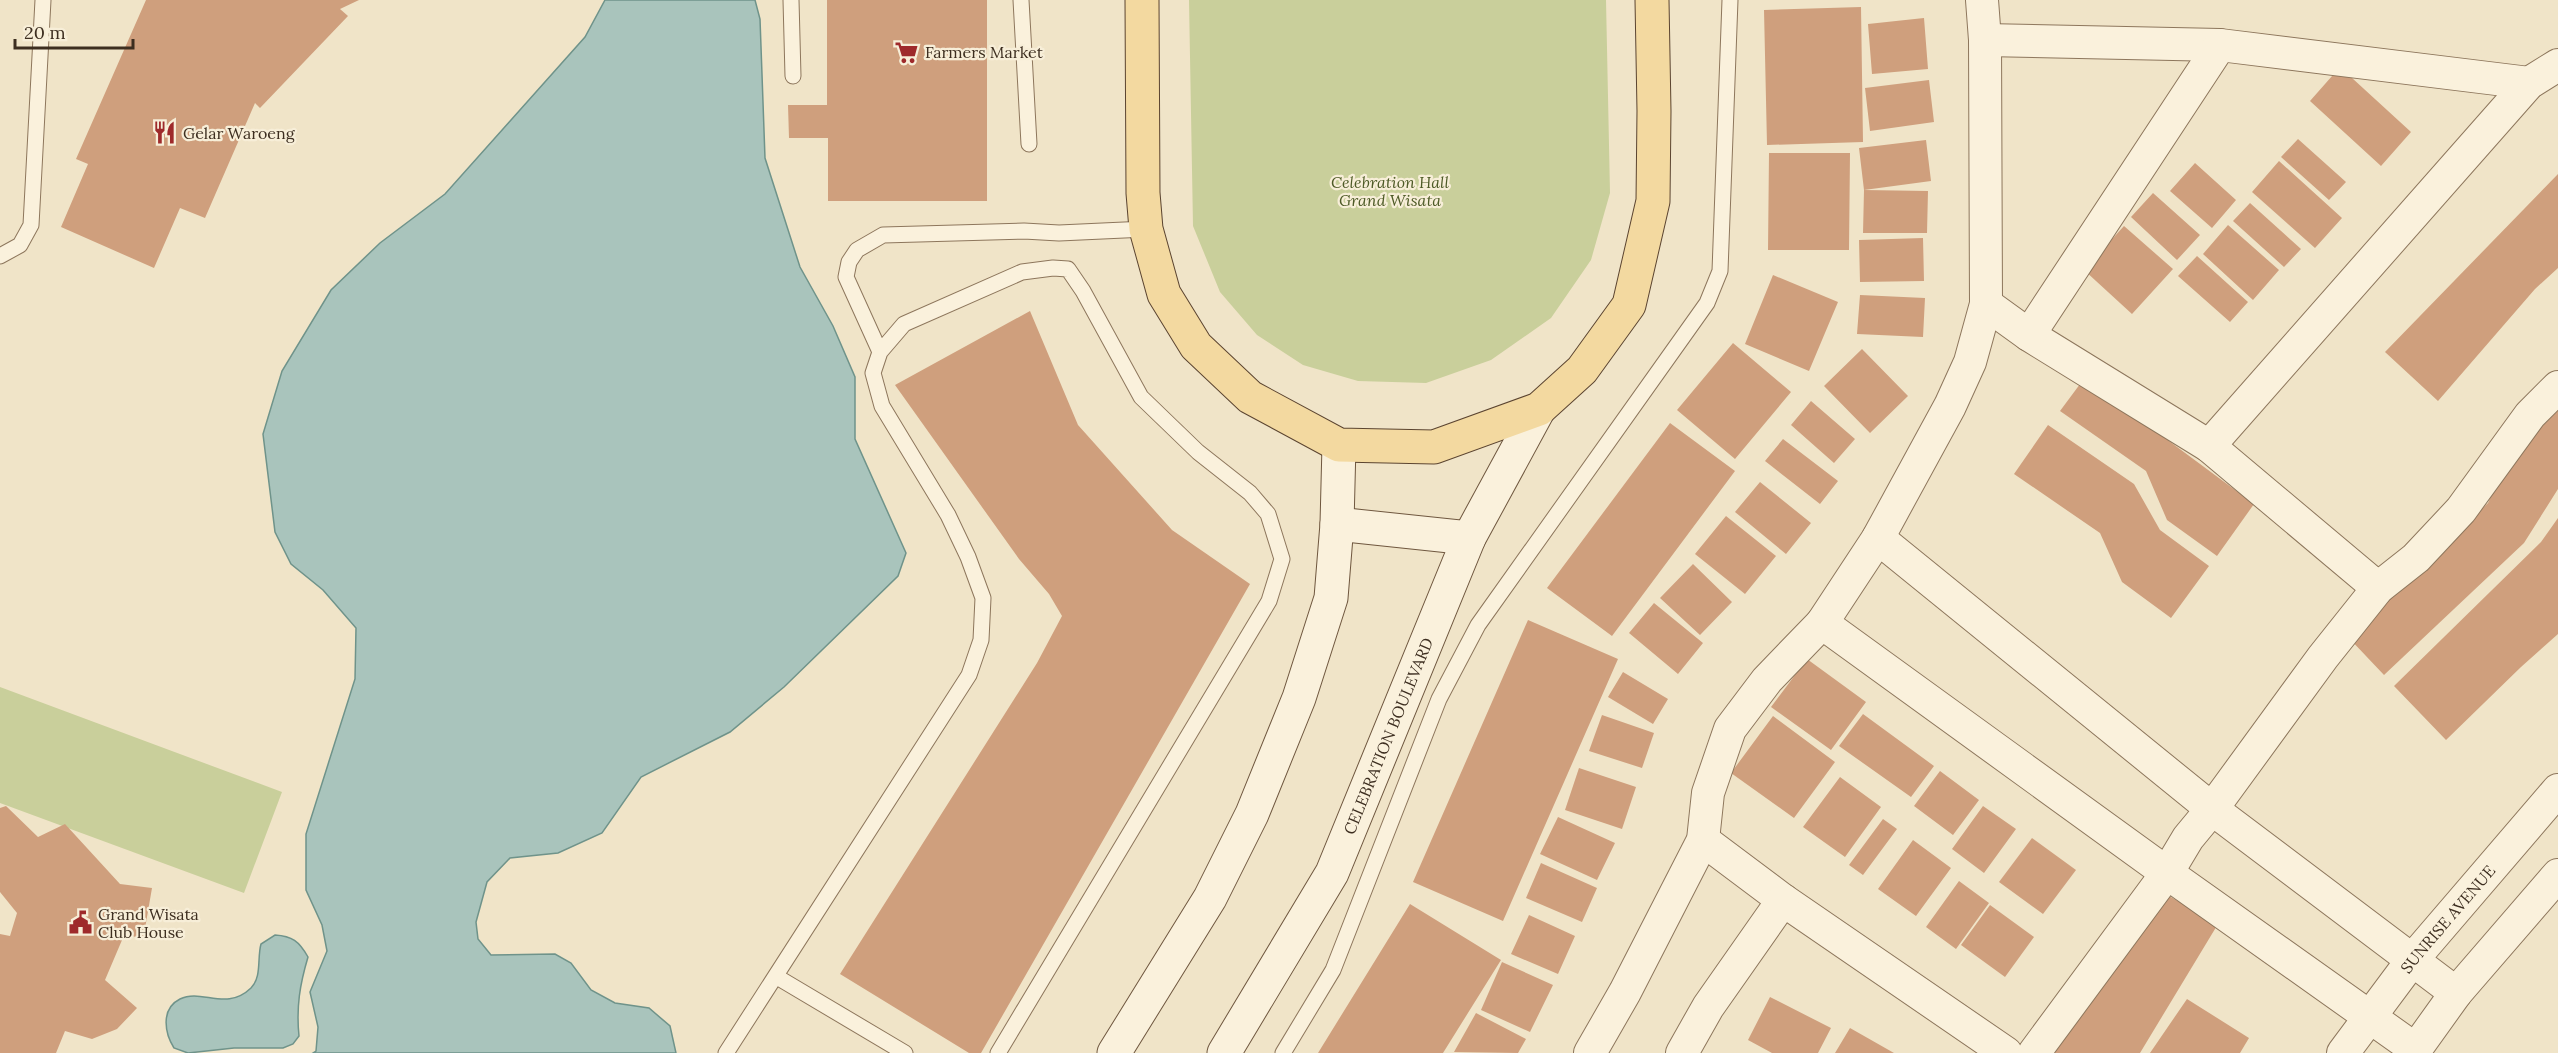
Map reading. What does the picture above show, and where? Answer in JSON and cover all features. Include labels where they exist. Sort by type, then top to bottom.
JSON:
[{"type":"main road","points":[[1142,0],[1143,193],[1146,229],[1164,294],[1196,346],[1250,397],[1339,445],[1434,447],[1539,409],[1582,370],[1629,305],[1653,201],[1652,0]]},
{"type":"street","points":[[1590,1053],[1625,992],[1703,840],[1708,793],[1730,729],[1767,680],[1822,623],[1878,538],[1954,397],[1970,362],[1986,304],[1985,40],[1982,0]]},
{"type":"street","points":[[1985,40],[2220,45],[2529,83]]},
{"type":"street","points":[[2029,336],[2220,45]]},
{"type":"street","points":[[2208,446],[2529,83],[2558,65]]},
{"type":"street","points":[[1986,304],[2029,336],[2208,446],[2378,588]]},
{"type":"street","points":[[2034,1053],[2167,873],[2187,838],[2212,809],[2323,657],[2378,588],[2416,558],[2461,510],[2530,415],[2558,387]]},
{"type":"street","name":"CELEBRATION BOULEVARD","points":[[1224,1053],[1332,873],[1469,538],[1539,409]]},
{"type":"street","points":[[1114,1053],[1210,898],[1252,814],[1299,698],[1331,598],[1337,524],[1339,445]]},
{"type":"street","points":[[1337,524],[1469,538]]},
{"type":"street","points":[[1878,538],[2212,809],[2414,959],[2456,993]]},
{"type":"street","points":[[1822,623],[2167,873],[2370,1016],[2414,1051],[2456,993],[2558,875]]},
{"type":"street","name":"SUNRISE AVENUE","points":[[2343,1053],[2414,959],[2558,790]]},
{"type":"street","points":[[1703,840],[1783,900],[2006,1053]]},
{"type":"street","points":[[1682,1053],[1708,1007],[1783,900]]},
{"type":"lane","points":[[0,256],[20,245],[31,225],[43,0]]},
{"type":"lane","points":[[791,0],[793,76]]},
{"type":"lane","points":[[1021,0],[1029,144]]},
{"type":"lane","points":[[1283,1053],[1333,970],[1439,699],[1478,625],[1707,303],[1720,271],[1730,0]]},
{"type":"lane","points":[[880,352],[846,276],[849,262],[857,250],[883,235],[1024,231],[1059,233],[1146,229]]},
{"type":"lane","points":[[726,1053],[777,977],[969,675],[981,640],[983,598],[968,557],[948,515],[882,406],[873,373],[880,352],[904,324],[1022,272],[1053,267],[1068,269],[1083,291],[1141,397],[1198,452],[1250,493],[1268,514],[1282,559],[1269,601],[998,1053]]},
{"type":"lane","points":[[777,977],[905,1053]]},
{"type":"green space","name":"Celebration Hall Grand Wisata","points":[[1189,0],[1606,0],[1610,193],[1591,260],[1551,318],[1491,360],[1426,383],[1358,381],[1303,365],[1257,335],[1220,292],[1193,226]]},
{"type":"green space","points":[[0,687],[282,792],[244,893],[0,803]]},
{"type":"water","points":[[605,0],[755,0],[760,19],[765,158],[800,267],[833,326],[855,377],[855,439],[906,553],[898,576],[784,687],[730,732],[641,777],[602,833],[558,853],[510,858],[487,882],[476,922],[478,939],[491,955],[555,954],[571,963],[591,990],[615,1003],[649,1008],[670,1026],[676,1053],[313,1053],[316,1051],[318,1027],[310,992],[327,951],[322,925],[306,890],[306,834],[355,679],[356,628],[323,590],[291,564],[275,532],[263,434],[282,371],[331,290],[380,243],[445,194],[585,37]]},
{"type":"water","points":[[275,935],[294,940],[308,957],[299,996],[299,1036],[293,1044],[283,1048],[234,1048],[188,1053],[174,1048],[168,1036],[166,1022],[169,1009],[174,1003],[188,996],[223,999],[242,995],[251,988],[257,978],[261,944]]},
{"type":"building","name":"Gelar Waroeng","points":[[146,0],[359,0],[340,9],[348,16],[260,108],[255,103],[205,218],[180,208],[154,268],[61,227],[88,164],[76,159]]},
{"type":"building","name":"Farmers Market","points":[[827,0],[987,0],[987,201],[828,201],[828,138],[789,138],[788,105],[827,105]]},
{"type":"building","points":[[1861,7],[1863,142],[1767,145],[1764,10]]},
{"type":"building","points":[[1924,18],[1928,69],[1872,74],[1868,24]]},
{"type":"building","points":[[2340,67],[2411,132],[2381,166],[2310,101]]},
{"type":"building","points":[[1929,80],[1934,122],[1870,131],[1865,88]]},
{"type":"building","points":[[2298,139],[2346,182],[2329,200],[2281,157]]},
{"type":"building","points":[[1926,140],[1931,181],[1864,190],[1859,148]]},
{"type":"building","points":[[1769,153],[1850,153],[1849,250],[1768,250]]},
{"type":"building","points":[[2279,161],[2342,218],[2315,248],[2252,192]]},
{"type":"building","points":[[2195,163],[2236,200],[2212,228],[2170,191]]},
{"type":"building","points":[[2558,174],[2558,268],[2535,289],[2438,401],[2385,352]]},
{"type":"building","points":[[1864,190],[1928,191],[1927,233],[1863,233]]},
{"type":"building","points":[[2153,193],[2200,235],[2177,260],[2131,217]]},
{"type":"building","points":[[2250,203],[2301,249],[2284,267],[2233,221]]},
{"type":"building","points":[[2228,225],[2279,270],[2253,300],[2203,254]]},
{"type":"building","points":[[2124,226],[2173,269],[2132,314],[2084,270]]},
{"type":"building","points":[[1923,238],[1924,281],[1860,282],[1859,240]]},
{"type":"building","points":[[2197,256],[2248,302],[2230,322],[2178,276]]},
{"type":"building","points":[[1773,275],[1838,302],[1809,371],[1745,344]]},
{"type":"building","points":[[1860,295],[1925,298],[1923,337],[1857,334]]},
{"type":"building","points":[[1030,311],[1078,425],[1172,530],[1250,584],[981,1053],[969,1053],[840,974],[1037,663],[1062,616],[1049,594],[1019,559],[895,385]]},
{"type":"building","points":[[1733,343],[1791,392],[1735,459],[1677,410]]},
{"type":"building","points":[[1862,349],[1908,396],[1870,433],[1824,386]]},
{"type":"building","points":[[2086,376],[2254,504],[2217,556],[2167,520],[2146,471],[2060,411]]},
{"type":"building","points":[[1811,401],[1855,439],[1834,463],[1791,425]]},
{"type":"building","points":[[2558,404],[2558,489],[2524,543],[2384,675],[2348,637],[2488,503],[2507,461]]},
{"type":"building","points":[[1670,423],[1735,471],[1612,636],[1547,588]]},
{"type":"building","points":[[2048,425],[2134,484],[2160,530],[2209,566],[2171,618],[2122,582],[2100,533],[2014,474]]},
{"type":"building","points":[[1783,439],[1838,481],[1820,504],[1765,461]]},
{"type":"building","points":[[1760,482],[1811,523],[1786,554],[1735,512]]},
{"type":"building","points":[[1726,516],[1776,556],[1745,594],[1695,554]]},
{"type":"building","points":[[2558,518],[2558,634],[2446,740],[2394,686],[2541,542]]},
{"type":"building","points":[[1693,564],[1732,602],[1700,635],[1660,598]]},
{"type":"building","points":[[1654,603],[1703,643],[1678,674],[1629,633]]},
{"type":"building","points":[[1528,620],[1618,659],[1503,921],[1413,882]]},
{"type":"building","points":[[1807,659],[1866,702],[1831,750],[1771,707]]},
{"type":"building","points":[[1623,672],[1668,699],[1653,724],[1608,697]]},
{"type":"building","points":[[1863,714],[1934,766],[1911,797],[1839,746]]},
{"type":"building","points":[[1602,715],[1654,733],[1642,768],[1589,751]]},
{"type":"building","points":[[1773,716],[1835,762],[1794,818],[1731,773]]},
{"type":"building","points":[[1579,768],[1636,787],[1622,829],[1565,810]]},
{"type":"building","points":[[1940,771],[1979,800],[1953,835],[1914,806]]},
{"type":"building","points":[[1840,777],[1881,807],[1845,857],[1803,827]]},
{"type":"building","name":"Grand Wisata Club House","points":[[6,806],[38,837],[65,824],[120,884],[152,888],[143,940],[125,933],[105,980],[137,1008],[117,1029],[92,1039],[65,1031],[56,1053],[0,1053],[0,934],[10,936],[17,913],[0,892],[0,808]]},
{"type":"building","points":[[1983,806],[2016,829],[1984,873],[1952,849]]},
{"type":"building","points":[[1558,817],[1615,843],[1597,880],[1540,854]]},
{"type":"building","points":[[1883,819],[1897,829],[1863,875],[1849,865]]},
{"type":"building","points":[[2032,838],[2076,870],[2043,914],[1999,882]]},
{"type":"building","points":[[1913,840],[1951,868],[1916,916],[1878,889]]},
{"type":"building","points":[[1541,863],[1597,888],[1582,922],[1526,898]]},
{"type":"building","points":[[1959,881],[1989,903],[1956,949],[1926,927]]},
{"type":"building","points":[[2162,892],[2218,924],[2140,1053],[2050,1053]]},
{"type":"building","points":[[1410,904],[1501,960],[1443,1053],[1318,1053]]},
{"type":"building","points":[[1990,905],[2034,937],[2005,977],[1961,945]]},
{"type":"building","points":[[1529,915],[1575,936],[1558,974],[1511,954]]},
{"type":"building","points":[[1502,962],[1553,985],[1530,1032],[1481,1010]]},
{"type":"building","points":[[1770,997],[1831,1028],[1818,1053],[1772,1053],[1748,1040]]},
{"type":"building","points":[[2187,999],[2249,1038],[2240,1053],[2150,1053]]},
{"type":"building","points":[[1476,1013],[1526,1039],[1518,1053],[1454,1052]]},
{"type":"building","points":[[1850,1028],[1894,1053],[1835,1053]]},
{"type":"place","name":"Farmers Market","points":[[907,52]]},
{"type":"place","name":"Gelar Waroeng","points":[[165,133]]},
{"type":"place","name":"Grand Wisata Club House","points":[[80,923]]}]
